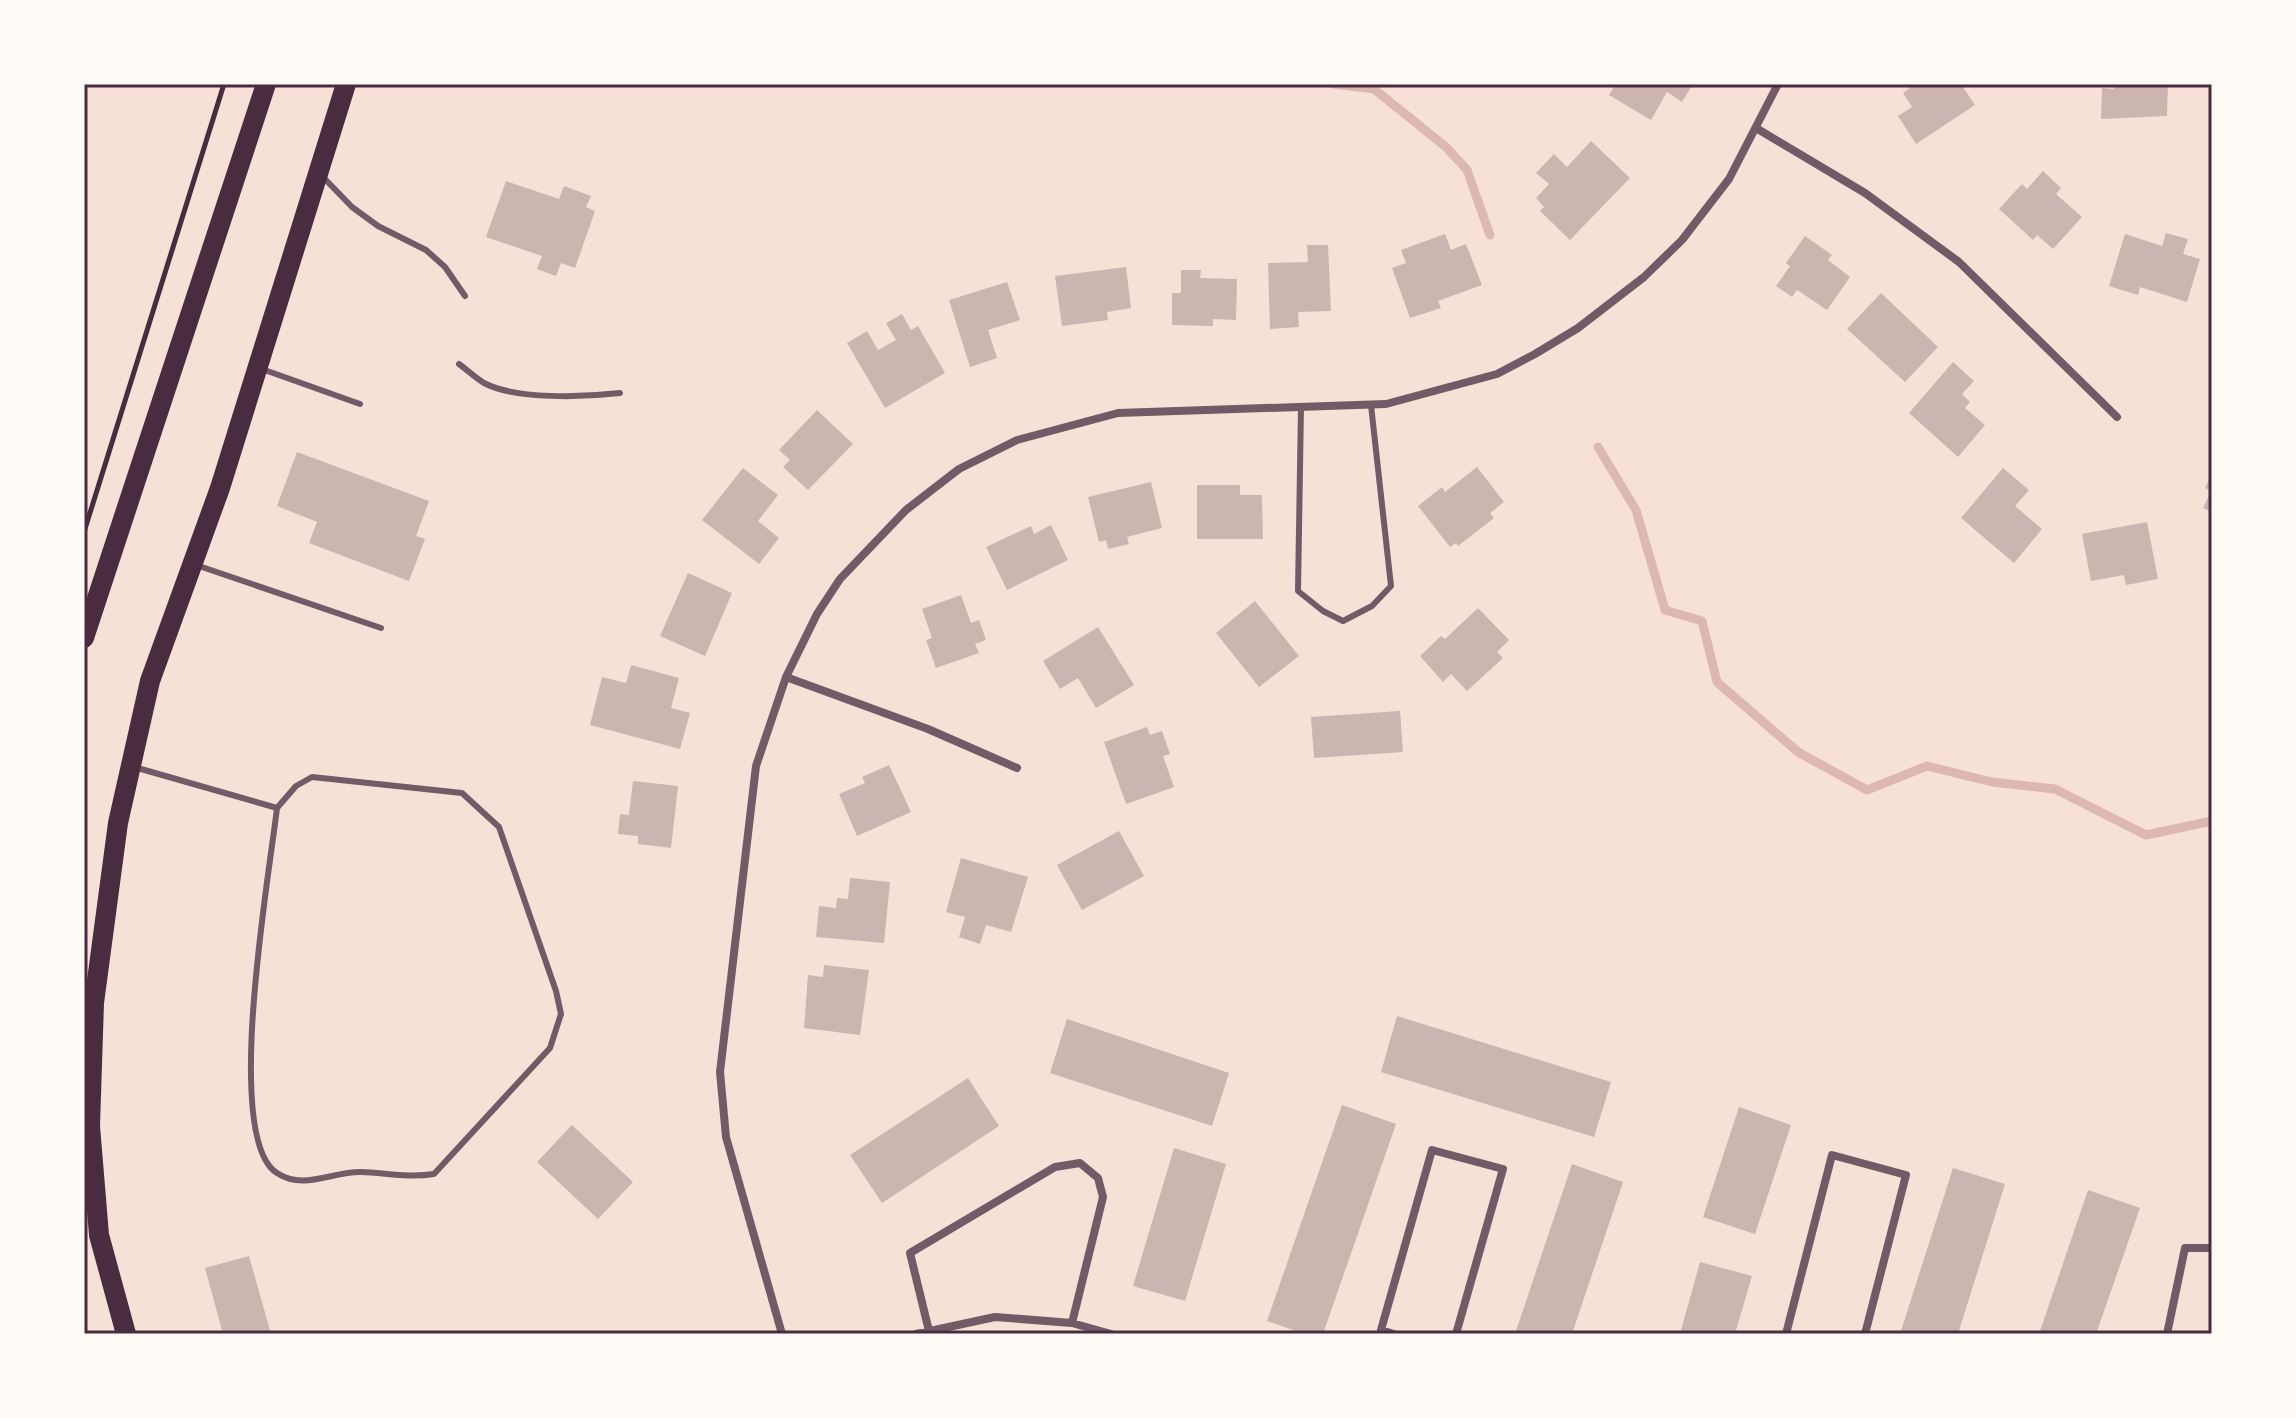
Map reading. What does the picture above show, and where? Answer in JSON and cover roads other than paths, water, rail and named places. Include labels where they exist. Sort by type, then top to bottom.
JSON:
[{"type":"main road","points":[[84,638],[266,84]]},
{"type":"main road","points":[[126,1334],[92,1236],[90,1126],[94,1003],[118,823],[150,681],[192,564],[346,84]]},
{"type":"street","points":[[782,1334],[726,1137],[720,1072],[756,766],[786,677],[817,614],[840,579],[906,510],[959,469],[1017,440],[1118,413],[1386,404],[1497,374],[1578,328],[1644,277],[1682,240],[1729,179],[1778,84]]},
{"type":"street","points":[[1756,128],[1865,193],[1959,262],[2117,417]]},
{"type":"street","points":[[786,677],[928,729],[1017,768]]},
{"type":"street","points":[[1394,1334],[1381,1330],[1432,1150],[1503,1169],[1456,1334]]},
{"type":"street","points":[[1786,1334],[1832,1155],[1906,1175],[1865,1334]]},
{"type":"street","points":[[929,1331],[910,1253],[1055,1167],[1080,1163],[1098,1178],[1103,1197],[1072,1323]]},
{"type":"street","points":[[2167,1334],[2185,1248],[2212,1248]]},
{"type":"street","points":[[916,1334],[995,1317],[1072,1323],[1111,1334]]},
{"type":"lane","points":[[318,172],[352,207],[378,226],[426,250],[445,267],[465,296]]},
{"type":"lane","points":[[459,364],[485,384],[508,390],[584,397],[620,393]]},
{"type":"lane","points":[[256,367],[360,404]]},
{"type":"lane","points":[[1301,407],[1298,591],[1323,611],[1343,621],[1372,606],[1391,586],[1371,405]]},
{"type":"lane","points":[[192,564],[381,628]]},
{"type":"lane","points":[[131,766],[277,808]]},
{"type":"lane","points":[[312,777],[400,784],[462,793],[499,827],[561,1014],[550,1048],[434,1174],[411,1178],[358,1172],[304,1181],[277,1173],[259,1151],[250,1111],[252,1018],[277,808],[296,786],[312,777]]},
{"type":"waterway","points":[[1334,84],[1374,89],[1446,147],[1467,170],[1490,235]]},
{"type":"waterway","points":[[1598,447],[1636,510],[1665,610],[1702,621],[1717,682],[1798,752],[1867,790],[1927,766],[1992,782],[2055,789],[2146,835],[2212,821]]}]
